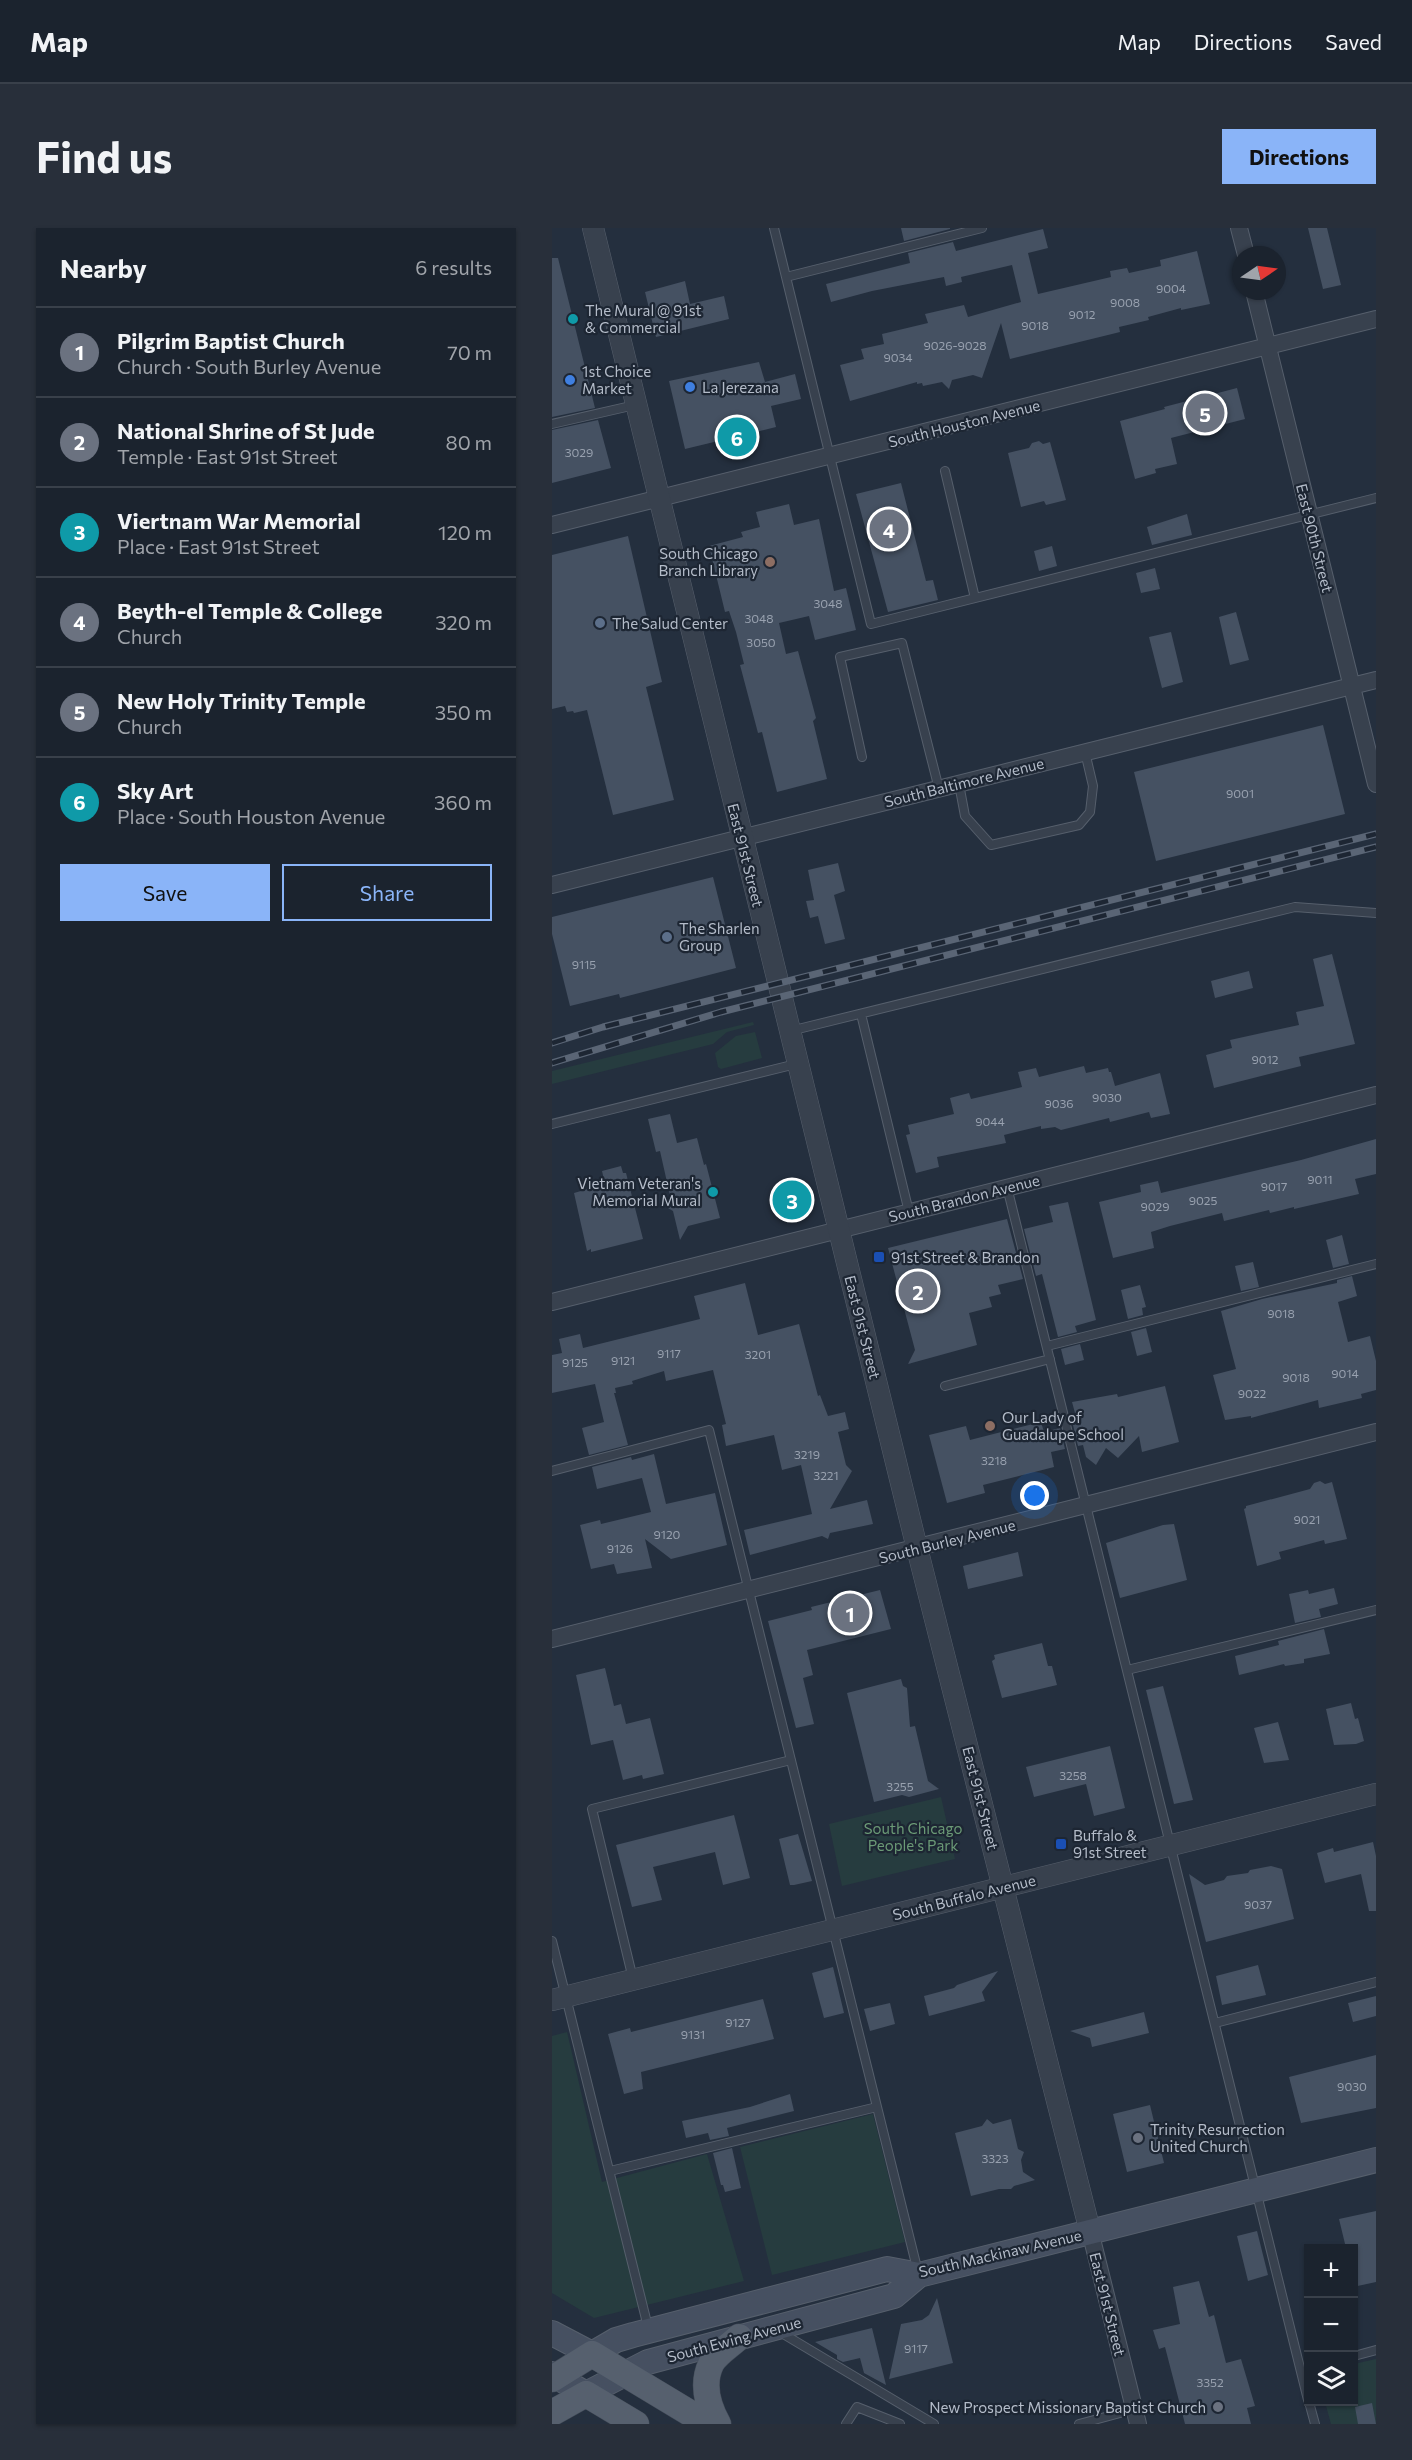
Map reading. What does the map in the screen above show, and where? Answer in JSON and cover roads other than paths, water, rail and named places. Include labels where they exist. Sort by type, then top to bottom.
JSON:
[{"type":"main road","name":"South Mackinaw Avenue","points":[[592,2354],[616,2340],[887,2269],[919,2275],[1376,2160]]},
{"type":"main road","name":"South Ewing Avenue","points":[[552,2414],[623,2373],[648,2362],[894,2296],[919,2275]]},
{"type":"main road","points":[[552,2333],[592,2354],[708,2424]]},
{"type":"main road","points":[[718,2424],[709,2408],[706,2385],[712,2363],[739,2337]]},
{"type":"main road","points":[[553,2376],[592,2354]]},
{"type":"main road","points":[[553,2376],[636,2424]]},
{"type":"street","name":"East 91st Street","points":[[593,228],[917,1548],[1137,2416]]},
{"type":"street","points":[[1239,228],[1244,246]]},
{"type":"street","name":"East 90th Street","points":[[1256,300],[1376,784]]},
{"type":"street","name":"South Houston Avenue","points":[[552,525],[1376,320]]},
{"type":"street","name":"South Baltimore Avenue","points":[[552,885],[1376,680]]},
{"type":"street","name":"South Brandon Avenue","points":[[552,1302],[1376,1095]]},
{"type":"street","name":"South Burley Avenue","points":[[552,1639],[1376,1432]]},
{"type":"street","name":"South Buffalo Avenue","points":[[559,1998],[1376,1794]]},
{"type":"lane","points":[[774,228],[871,624],[1376,498]]},
{"type":"lane","points":[[786,277],[982,228]]},
{"type":"lane","points":[[552,424],[635,405]]},
{"type":"lane","points":[[945,471],[975,598]]},
{"type":"lane","points":[[862,757],[840,657],[902,643],[939,789]]},
{"type":"lane","points":[[959,784],[965,816],[991,845],[1079,825],[1090,812],[1093,786],[1085,752]]},
{"type":"lane","points":[[790,1031],[1295,907],[1376,913]]},
{"type":"lane","points":[[861,1014],[909,1212]]},
{"type":"lane","points":[[552,1124],[798,1064]]},
{"type":"lane","points":[[1008,1187],[1256,2189],[1304,2364]]},
{"type":"lane","points":[[1047,1346],[1376,1264]]},
{"type":"lane","points":[[945,1386],[1050,1359]]},
{"type":"lane","points":[[552,1471],[709,1430],[919,2275]]},
{"type":"lane","points":[[1127,1670],[1376,1610]]},
{"type":"lane","points":[[633,1980],[592,1809],[791,1760]]},
{"type":"lane","points":[[552,1941],[559,1998],[610,2171],[649,2331]]},
{"type":"lane","points":[[1215,2023],[1376,1982]]},
{"type":"lane","points":[[610,2171],[877,2107]]},
{"type":"lane","points":[[774,2328],[934,2424]]},
{"type":"lane","points":[[1358,2355],[1376,2350]]},
{"type":"lane","points":[[1310,2406],[1315,2424]]},
{"type":"lane","points":[[846,2424],[856,2407],[900,2424]]},
{"type":"lane","points":[[1079,2424],[1137,2416]]},
{"type":"railway","points":[[552,1043],[603,1027],[1376,834]]},
{"type":"railway","points":[[552,1063],[721,1012],[1376,847]]},
{"type":"place","name":"The Mural @ 91st & Commercial","points":[[573,319]]},
{"type":"place","name":"1st Choice Market","points":[[570,380]]},
{"type":"place","name":"La Jerezana","points":[[690,387]]},
{"type":"place","name":"New Holy Trinity Temple","points":[[1205,413]]},
{"type":"place","name":"Sky Art","points":[[737,437]]},
{"type":"place","name":"Beyth-el Temple & College","points":[[889,529]]},
{"type":"place","name":"South Chicago Branch Library","points":[[770,562]]},
{"type":"place","name":"The Salud Center","points":[[600,623]]},
{"type":"place","name":"The Sharlen Group","points":[[667,937]]},
{"type":"place","name":"Vietnam Veteran's Memorial Mural","points":[[713,1192]]},
{"type":"place","name":"Viertnam War Memorial","points":[[792,1200]]},
{"type":"place","name":"91st Street & Brandon","points":[[879,1257]]},
{"type":"place","name":"National Shrine of St Jude","points":[[918,1291]]},
{"type":"place","name":"Our Lady of Guadalupe School","points":[[990,1426]]},
{"type":"place","name":"Pilgrim Baptist Church","points":[[850,1613]]},
{"type":"place","name":"Buffalo & 91st Street","points":[[1061,1844]]},
{"type":"place","name":"Trinity Resurrection United Church","points":[[1138,2138]]},
{"type":"place","name":"New Prospect Missionary Baptist Church","points":[[1218,2407]]},
{"type":"park label","name":"South Chicago People's Park","points":[[913,1836]]}]
